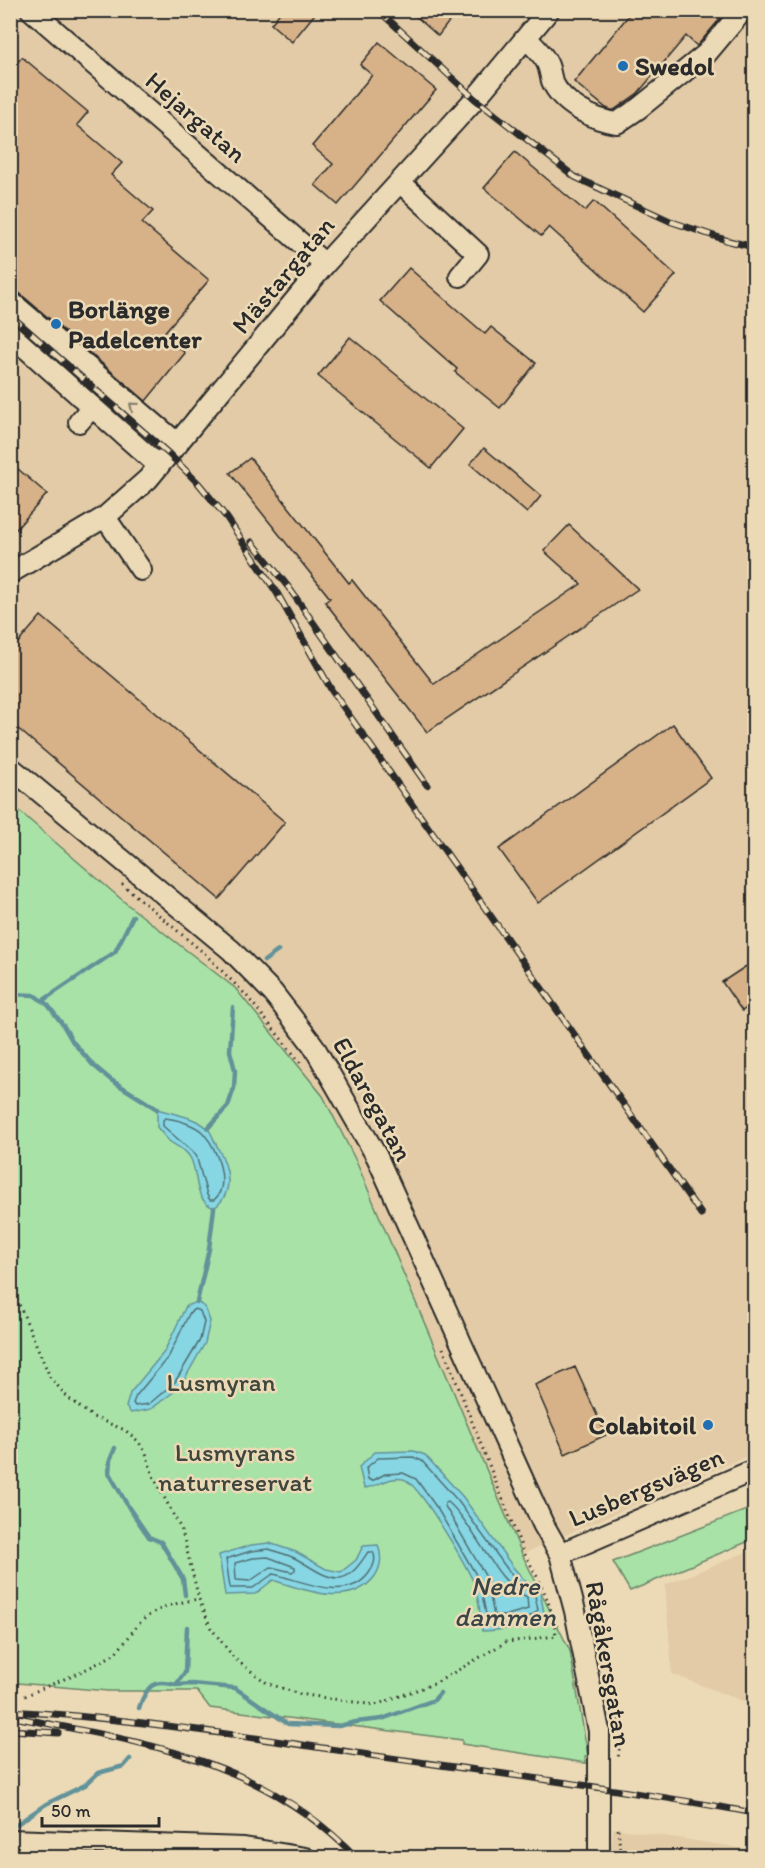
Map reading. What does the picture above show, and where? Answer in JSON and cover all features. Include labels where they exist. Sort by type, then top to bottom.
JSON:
[{"type":"street","name":"Hejargatan","points":[[31,10],[325,264]]},
{"type":"street","name":"Mästargatan","points":[[10,573],[105,518],[147,479],[325,264],[400,183],[549,10]]},
{"type":"street","points":[[526,38],[547,62],[553,82],[563,96],[583,112],[606,122],[617,123],[706,54],[742,10]]},
{"type":"street","points":[[400,183],[478,254],[460,276]]},
{"type":"street","points":[[10,301],[178,444]]},
{"type":"street","points":[[10,334],[159,466]]},
{"type":"street","points":[[79,422],[93,407]]},
{"type":"street","points":[[105,518],[141,570]]},
{"type":"street","name":"Eldaregatan","points":[[10,767],[231,950],[273,993],[314,1045],[376,1156],[543,1524],[560,1554]]},
{"type":"street","name":"Lusbergsvägen","points":[[560,1554],[754,1470]]},
{"type":"street","name":"Rågåkersgatan","points":[[560,1554],[575,1611],[599,1731],[599,1857]]},
{"type":"street","points":[[10,1840],[244,1848],[305,1857]]},
{"type":"path","points":[[115,879],[205,954],[246,995],[286,1041],[304,1067]]},
{"type":"path","points":[[10,1258],[16,1297],[50,1377],[68,1398],[93,1417],[125,1430],[138,1441],[146,1453],[153,1476],[182,1531],[200,1599],[211,1628],[234,1659],[267,1683],[299,1694],[375,1705],[436,1683],[506,1642],[556,1636],[555,1619],[539,1580],[523,1551],[441,1345]]},
{"type":"path","points":[[25,1696],[53,1683],[69,1679],[112,1656],[145,1618],[164,1609],[200,1599]]},
{"type":"shaded area","points":[[10,11],[754,11],[754,1453],[522,1554],[356,1162],[323,1096],[11,814]]},
{"type":"shaded area","points":[[754,1549],[754,1702],[745,1702],[672,1674],[665,1585]]},
{"type":"shaded area","points":[[613,1828],[754,1850],[754,1857],[611,1857]]},
{"type":"green space","name":"Lusmyran","points":[[11,804],[128,905],[235,988],[323,1096],[356,1161],[522,1554],[570,1651],[588,1756],[585,1756],[586,1763],[462,1744],[462,1740],[210,1708],[197,1691],[108,1691],[18,1683],[14,1689],[11,1689]]},
{"type":"green space","points":[[754,1507],[754,1539],[630,1591],[613,1562]]},
{"type":"water","points":[[157,1109],[198,1122],[211,1133],[224,1162],[228,1178],[225,1194],[214,1208],[203,1200],[200,1194],[189,1156],[169,1141],[157,1127]]},
{"type":"water","points":[[197,1302],[205,1307],[210,1321],[205,1343],[180,1387],[151,1409],[131,1413],[126,1407],[130,1393],[164,1352],[186,1306]]},
{"type":"water","name":"Nedre dammen","points":[[414,1451],[425,1455],[463,1497],[527,1583],[539,1586],[544,1613],[523,1625],[482,1631],[473,1581],[441,1524],[419,1493],[410,1483],[398,1478],[364,1488],[359,1467],[375,1452]]},
{"type":"water","name":"Nedre dammen","points":[[269,1543],[296,1552],[326,1569],[341,1572],[356,1560],[363,1546],[378,1545],[380,1565],[375,1576],[365,1586],[353,1592],[327,1594],[313,1592],[273,1580],[255,1594],[225,1595],[219,1555],[251,1545]]},
{"type":"building","points":[[282,10],[318,10],[292,42],[271,24]]},
{"type":"building","points":[[409,10],[458,10],[438,36]]},
{"type":"building","name":"Swedol","points":[[633,10],[710,10],[720,19],[697,46],[686,36],[638,93],[611,110],[574,82]]},
{"type":"building","points":[[379,42],[436,90],[338,205],[315,185],[333,164],[312,146],[372,75],[360,65]]},
{"type":"building","points":[[22,57],[88,112],[77,125],[122,163],[111,175],[153,211],[142,223],[209,280],[163,334],[185,353],[146,401],[18,292],[10,289],[10,71]]},
{"type":"building","points":[[515,152],[585,211],[594,201],[676,275],[643,312],[549,227],[541,236],[484,188]]},
{"type":"building","points":[[409,268],[485,334],[491,327],[536,363],[500,408],[455,372],[457,369],[380,301]]},
{"type":"building","points":[[350,337],[463,429],[431,468],[318,376]]},
{"type":"building","points":[[484,448],[541,496],[527,513],[470,464]]},
{"type":"building","points":[[250,458],[349,583],[352,580],[434,684],[581,584],[544,551],[569,525],[638,589],[427,732],[325,602],[330,598],[230,473]]},
{"type":"building","points":[[10,462],[47,494],[10,536]]},
{"type":"building","points":[[41,616],[285,822],[219,899],[10,722],[10,652]]},
{"type":"building","points":[[673,724],[711,778],[538,903],[499,849]]},
{"type":"building","points":[[754,961],[754,1003],[742,1011],[722,982]]},
{"type":"building","points":[[575,1367],[606,1435],[565,1454],[535,1385]]},
{"type":"waterway","points":[[42,1001],[115,952],[133,916]]},
{"type":"waterway","points":[[264,961],[278,951]]},
{"type":"waterway","points":[[10,994],[34,995],[48,1005],[73,1042],[93,1065],[111,1080],[157,1109]]},
{"type":"waterway","points":[[208,1128],[228,1106],[234,1088],[235,1070],[230,1051],[233,1007]]},
{"type":"waterway","points":[[197,1302],[209,1249],[214,1208]]},
{"type":"waterway","points":[[115,1448],[110,1460],[109,1473],[149,1537],[161,1542],[183,1579],[185,1595]]},
{"type":"waterway","points":[[139,1708],[148,1689],[162,1683],[176,1685],[185,1672],[187,1627]]},
{"type":"waterway","points":[[176,1685],[192,1684],[235,1688],[288,1724],[339,1726],[382,1719],[434,1700],[440,1693]]},
{"type":"waterway","points":[[10,1829],[46,1804],[85,1785],[98,1773],[124,1766],[130,1759]]},
{"type":"railway","points":[[378,10],[475,99],[575,177],[672,222],[754,247]]},
{"type":"railway","points":[[10,315],[169,454],[199,484],[227,518],[277,593],[332,691],[701,1214]]},
{"type":"railway","points":[[252,542],[289,588],[427,785]]},
{"type":"railway","points":[[10,1711],[102,1718],[194,1729],[613,1790],[754,1813]]},
{"type":"railway","points":[[19,1718],[157,1747],[242,1777],[282,1798],[321,1825],[357,1858]]},
{"type":"railway","points":[[10,1730],[58,1733]]},
{"type":"place","name":"Swedol","points":[[623,66]]},
{"type":"place","name":"Borlänge Padelcenter","points":[[56,324]]},
{"type":"place","name":"Colabitoil","points":[[708,1425]]},
{"type":"park label","name":"Lusmyrans naturreservat","points":[[235,1467]]}]
